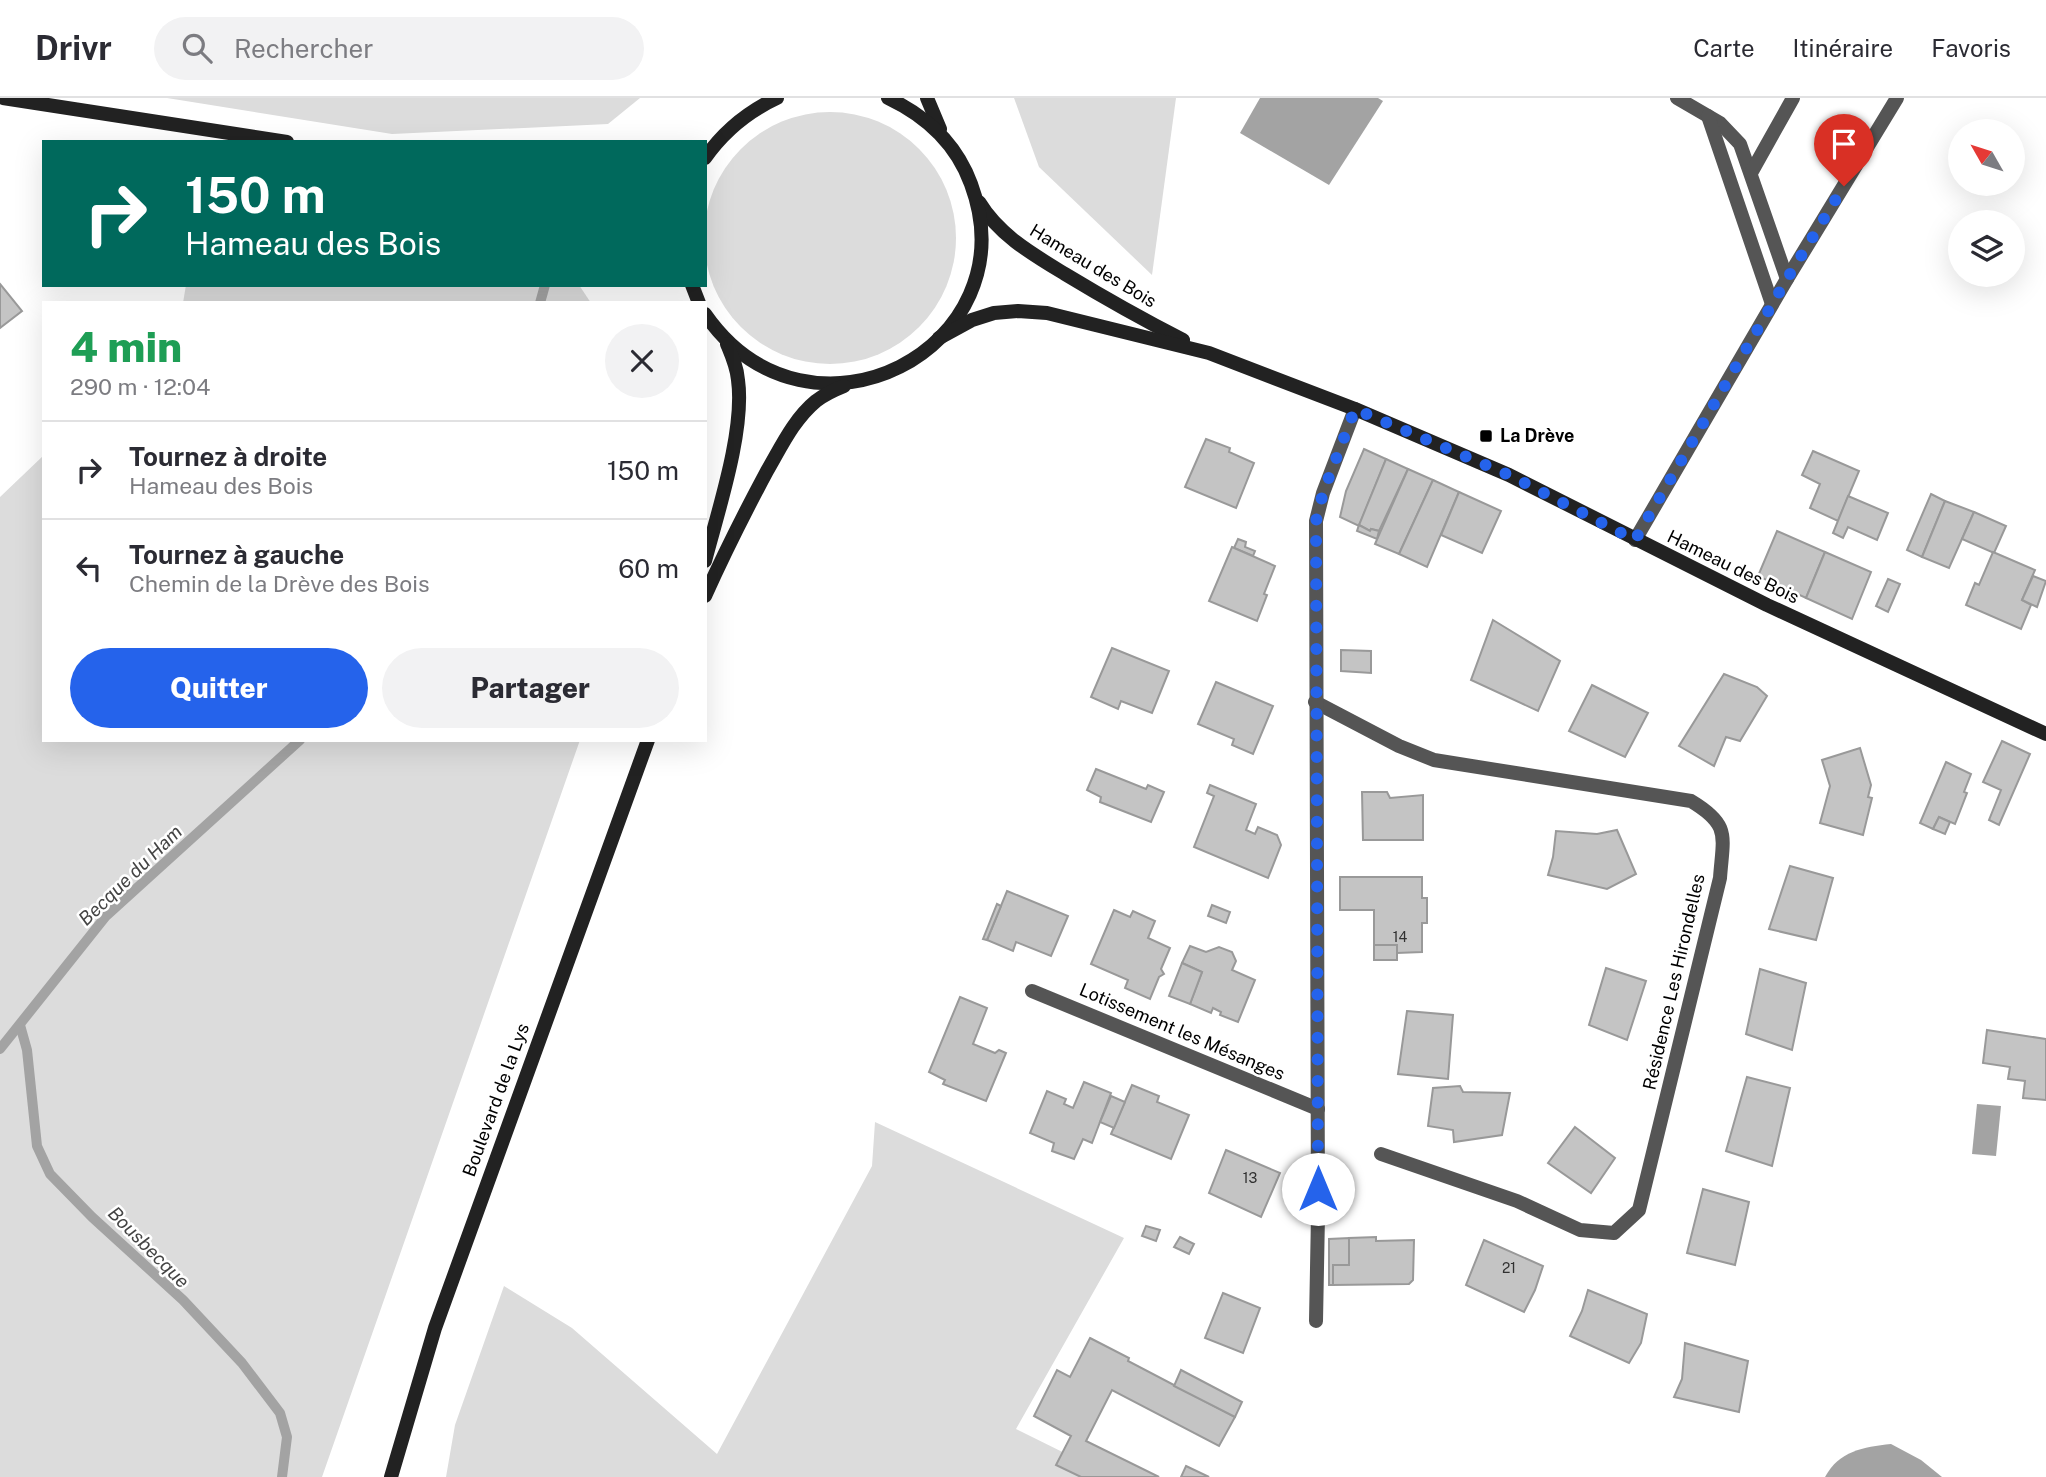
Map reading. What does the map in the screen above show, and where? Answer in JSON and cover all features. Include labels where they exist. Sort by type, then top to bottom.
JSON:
[{"type":"main road","points":[[3,98],[274,140]]},
{"type":"main road","points":[[707,155],[744,116],[777,98]]},
{"type":"main road","points":[[888,98],[921,116],[948,142]]},
{"type":"main road","points":[[707,592],[751,502],[783,442],[799,419],[815,402],[832,390],[883,375],[913,360],[939,338],[960,310],[974,278],[980,227],[974,192],[967,174],[936,123],[927,98]]},
{"type":"main road","points":[[707,149],[718,141]]},
{"type":"main road","name":"Hameau des Bois","points":[[974,192],[990,219],[1006,235],[1031,253],[1132,314],[1209,353],[1355,409],[1509,475],[1815,628],[2046,734]]},
{"type":"main road","name":"Hameau des Bois","points":[[939,338],[972,320],[994,313],[1047,313],[1209,353]]},
{"type":"main road","points":[[707,317],[725,340],[736,365],[739,382],[736,435],[707,553]]},
{"type":"main road","points":[[725,340],[752,361],[782,376],[815,384],[850,384]]},
{"type":"main road","name":"Boulevard de la Lys","points":[[391,1477],[435,1328],[647,742]]},
{"type":"street","points":[[1677,98],[1708,116],[1735,136],[1740,144],[1787,279]]},
{"type":"street","points":[[1751,173],[1793,98]]},
{"type":"street","points":[[1635,540],[1772,304],[1897,98]]},
{"type":"street","points":[[1708,116],[1772,304]]},
{"type":"street","points":[[1316,1321],[1316,521],[1323,493],[1355,409]]},
{"type":"street","name":"Résidence Les Hirondelles","points":[[1315,702],[1399,746],[1434,760],[1691,801],[1713,814],[1723,833],[1720,878],[1639,1210],[1614,1233],[1580,1230],[1517,1201],[1381,1154]]},
{"type":"street","name":"Lotissement les Mésanges","points":[[1032,991],[1318,1109]]},
{"type":"shaded area","points":[[167,98],[640,98],[608,124],[392,134]]},
{"type":"shaded area","points":[[1014,98],[1176,98],[1152,275],[1039,167]]},
{"type":"shaded area","points":[[1260,98],[1378,98],[1383,101],[1329,185],[1240,133]]},
{"type":"shaded area","points":[[805,114],[855,114],[900,133],[919,149],[935,168],[951,201],[955,226],[954,263],[935,308],[919,327],[900,343],[855,362],[805,362],[760,343],[741,327],[725,308],[707,267],[707,209],[725,168],[741,149],[760,133]]},
{"type":"shaded area","points":[[186,287],[580,287],[590,301],[183,301]]},
{"type":"shaded area","points":[[42,457],[42,742],[579,742],[322,1477],[0,1477],[0,497]]},
{"type":"shaded area","points":[[1977,1104],[2001,1106],[1996,1156],[1972,1154]]},
{"type":"shaded area","points":[[875,1122],[1124,1238],[1016,1429],[1113,1477],[446,1477],[455,1425],[504,1286],[572,1328],[717,1454],[872,1166]]},
{"type":"shaded area","points":[[1891,1444],[1921,1460],[1942,1477],[1825,1477],[1837,1461],[1853,1452]]},
{"type":"building","points":[[0,284],[22,311],[0,328]]},
{"type":"building","points":[[1206,439],[1230,448],[1229,452],[1254,463],[1236,508],[1185,487]]},
{"type":"building","points":[[1364,449],[1386,459],[1359,526],[1340,517],[1346,491]]},
{"type":"building","points":[[1813,451],[1859,471],[1838,521],[1810,508],[1820,484],[1802,475]]},
{"type":"building","points":[[1386,459],[1408,469],[1379,531],[1370,531],[1359,525]]},
{"type":"building","points":[[1408,469],[1433,480],[1399,554],[1375,544]]},
{"type":"building","points":[[1433,480],[1459,492],[1427,567],[1399,554]]},
{"type":"building","points":[[1459,492],[1501,511],[1482,553],[1441,535]]},
{"type":"building","points":[[1931,494],[1945,501],[1922,557],[1907,550]]},
{"type":"building","points":[[1848,496],[1888,513],[1877,540],[1848,527],[1843,538],[1833,533]]},
{"type":"building","points":[[1945,501],[1974,512],[1949,568],[1922,557]]},
{"type":"building","points":[[1974,512],[2006,526],[1994,553],[1962,539]]},
{"type":"building","points":[[1359,525],[1370,531],[1379,531],[1377,539],[1357,531]]},
{"type":"building","points":[[1777,531],[1825,552],[1806,598],[1758,576]]},
{"type":"building","points":[[1238,539],[1246,542],[1245,547],[1255,551],[1253,556],[1234,548]]},
{"type":"building","points":[[1232,547],[1275,566],[1257,621],[1209,601]]},
{"type":"building","points":[[1825,552],[1871,572],[1852,619],[1806,598]]},
{"type":"building","points":[[1993,552],[2035,570],[2022,600],[2031,605],[2021,629],[1966,605],[1975,583],[1979,585]]},
{"type":"building","points":[[2033,576],[2046,581],[2037,607],[2022,600]]},
{"type":"building","points":[[1888,579],[1900,584],[1888,612],[1876,606]]},
{"type":"building","points":[[1493,620],[1560,661],[1538,711],[1471,680]]},
{"type":"building","points":[[1112,648],[1169,671],[1152,713],[1121,701],[1118,709],[1091,697]]},
{"type":"building","points":[[1341,650],[1371,651],[1371,673],[1341,671]]},
{"type":"building","points":[[1724,674],[1757,687],[1767,696],[1740,741],[1726,737],[1714,766],[1679,746]]},
{"type":"building","points":[[1216,682],[1273,706],[1253,754],[1232,745],[1234,739],[1198,724]]},
{"type":"building","points":[[1592,685],[1648,713],[1625,757],[1569,731]]},
{"type":"building","points":[[2002,741],[2030,754],[1999,825],[1989,820],[2001,790],[1983,782]]},
{"type":"building","points":[[1860,748],[1871,785],[1868,797],[1872,798],[1863,835],[1820,823],[1830,786],[1822,760]]},
{"type":"building","points":[[1946,762],[1971,774],[1955,824],[1939,817],[1933,829],[1920,823]]},
{"type":"building","points":[[1096,769],[1146,789],[1148,785],[1164,792],[1151,822],[1100,802],[1101,797],[1087,790]]},
{"type":"building","points":[[1210,785],[1256,804],[1246,830],[1255,834],[1258,827],[1277,835],[1281,845],[1268,878],[1194,847],[1214,796],[1207,793]]},
{"type":"building","points":[[1362,792],[1387,792],[1390,798],[1423,795],[1423,840],[1363,840]]},
{"type":"building","points":[[1939,817],[1950,822],[1945,834],[1933,829]]},
{"type":"building","points":[[1617,830],[1636,874],[1607,889],[1548,875],[1556,831],[1597,834]]},
{"type":"building","points":[[1790,866],[1833,878],[1816,940],[1769,929]]},
{"type":"building","points":[[1340,877],[1422,877],[1422,898],[1427,898],[1427,923],[1422,923],[1422,952],[1397,953],[1397,945],[1374,945],[1374,910],[1340,910]]},
{"type":"building","points":[[1007,891],[1068,916],[1051,956],[1016,942],[1013,951],[987,940]]},
{"type":"building","points":[[997,904],[1001,906],[987,940],[983,939]]},
{"type":"building","points":[[1212,905],[1230,912],[1226,923],[1208,916]]},
{"type":"building","points":[[1114,910],[1130,917],[1133,911],[1155,921],[1148,938],[1170,948],[1161,969],[1164,974],[1159,977],[1150,999],[1125,988],[1128,980],[1091,964]]},
{"type":"building","points":[[1374,945],[1397,945],[1397,960],[1374,960]]},
{"type":"building","points":[[1190,946],[1206,952],[1219,947],[1232,952],[1236,961],[1232,970],[1255,980],[1238,1022],[1220,1015],[1221,1012],[1213,1008],[1211,1013],[1190,1004],[1202,972],[1182,963]]},
{"type":"building","points":[[1182,963],[1202,972],[1190,1004],[1169,996]]},
{"type":"building","points":[[1606,968],[1646,981],[1627,1040],[1589,1025]]},
{"type":"building","points":[[1760,969],[1806,983],[1792,1050],[1746,1034]]},
{"type":"building","points":[[960,997],[987,1008],[973,1044],[995,1053],[999,1050],[1006,1053],[986,1101],[943,1084],[945,1080],[929,1072]]},
{"type":"building","points":[[1407,1011],[1453,1015],[1448,1079],[1398,1074]]},
{"type":"building","points":[[1987,1030],[2046,1039],[2046,1100],[2023,1098],[2025,1081],[2008,1079],[2010,1067],[1983,1063]]},
{"type":"building","points":[[1747,1077],[1790,1088],[1772,1166],[1726,1151]]},
{"type":"building","points":[[1084,1082],[1111,1093],[1092,1143],[1083,1139],[1074,1159],[1052,1151],[1054,1143],[1030,1133],[1047,1091],[1066,1099],[1064,1104],[1073,1108]]},
{"type":"building","points":[[1132,1085],[1159,1096],[1157,1102],[1189,1115],[1171,1159],[1111,1134]]},
{"type":"building","points":[[1460,1086],[1463,1092],[1510,1093],[1502,1135],[1454,1142],[1453,1130],[1428,1126],[1433,1088]]},
{"type":"building","points":[[1111,1096],[1125,1102],[1114,1128],[1100,1122]]},
{"type":"building","points":[[1575,1127],[1615,1158],[1591,1193],[1548,1163]]},
{"type":"building","points":[[1226,1150],[1280,1173],[1261,1217],[1209,1193]]},
{"type":"building","points":[[1703,1189],[1749,1202],[1735,1265],[1687,1253]]},
{"type":"building","points":[[1146,1226],[1160,1230],[1156,1241],[1142,1236]]},
{"type":"building","points":[[1180,1237],[1194,1244],[1189,1254],[1174,1247]]},
{"type":"building","points":[[1376,1237],[1376,1241],[1414,1240],[1413,1280],[1409,1284],[1333,1285],[1333,1265],[1349,1265],[1349,1238]]},
{"type":"building","points":[[1349,1238],[1349,1265],[1333,1265],[1333,1285],[1329,1285],[1329,1239]]},
{"type":"building","points":[[1484,1240],[1543,1266],[1524,1312],[1466,1285]]},
{"type":"building","points":[[1588,1290],[1647,1314],[1641,1343],[1629,1363],[1570,1336]]},
{"type":"building","points":[[1223,1293],[1260,1308],[1243,1353],[1205,1338]]},
{"type":"building","points":[[1090,1338],[1235,1417],[1219,1446],[1112,1390],[1086,1441],[1159,1477],[1081,1477],[1056,1465],[1071,1436],[1034,1416],[1057,1370],[1070,1377]]},
{"type":"building","points":[[1685,1343],[1748,1361],[1739,1412],[1674,1397],[1682,1379]]},
{"type":"building","points":[[1181,1370],[1242,1402],[1235,1417],[1174,1386]]},
{"type":"building","points":[[1186,1466],[1209,1477],[1181,1477]]},
{"type":"waterway","name":"Becque du Ham","points":[[541,301],[544,287]]},
{"type":"waterway","name":"Becque du Ham","points":[[0,1049],[106,916],[298,742]]},
{"type":"waterway","name":"Bousbecque","points":[[20,1025],[27,1050],[37,1146],[50,1174],[92,1217],[183,1300],[242,1363],[280,1413],[287,1437],[282,1477]]},
{"type":"place","name":"La Drève","points":[[1486,436]]},
{"type":"route","points":[[1318,1189],[1316,521],[1318,507],[1355,409],[1509,475],[1635,540],[1844,186]]}]
